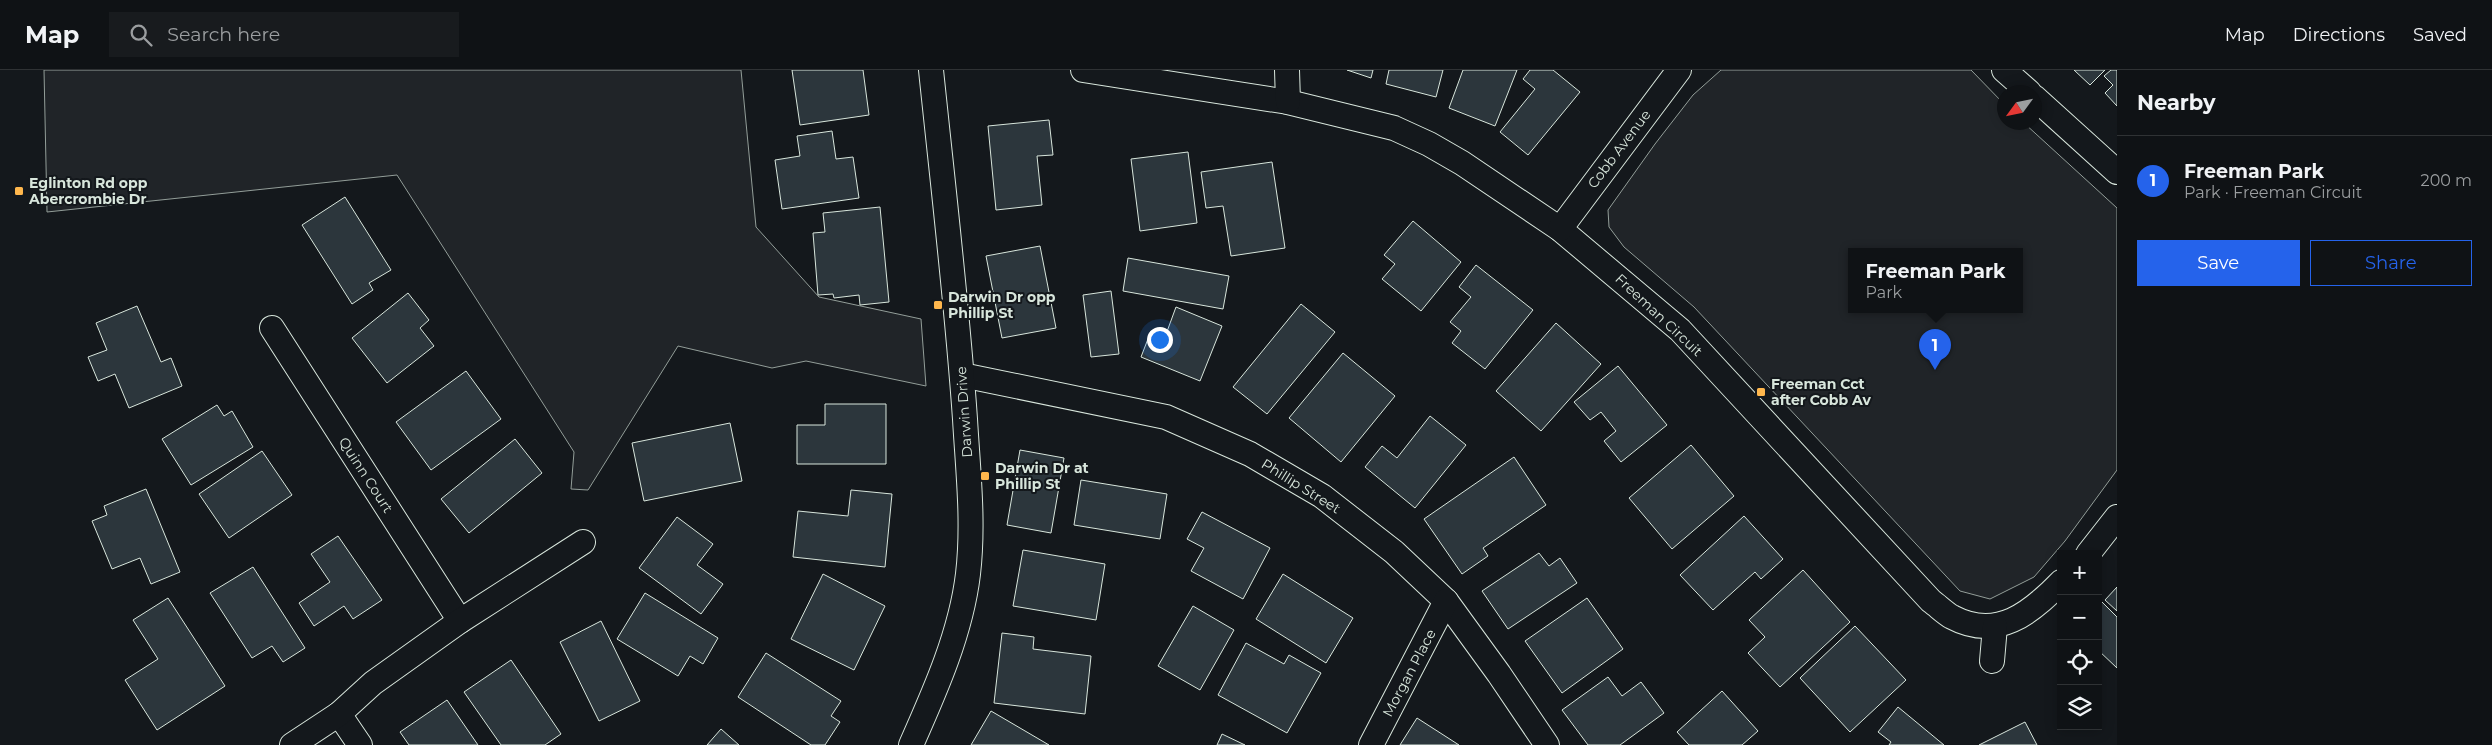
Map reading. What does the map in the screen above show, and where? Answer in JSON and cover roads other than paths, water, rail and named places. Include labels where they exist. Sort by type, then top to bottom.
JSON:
[{"type":"street","name":"Darwin Drive","points":[[911,745],[942,671],[957,625],[968,575],[972,525],[962,375],[931,70]]},
{"type":"street","name":"Freeman Circuit","points":[[1083,70],[1288,102],[1394,128],[1462,164],[1560,229],[1680,330],[1931,601],[1952,617],[1973,625],[1995,626],[2017,619],[2041,602],[2057,586]]},
{"type":"street","points":[[1287,70],[1288,102]]},
{"type":"street","name":"Cobb Avenue","points":[[1560,229],[1679,70]]},
{"type":"street","points":[[2004,70],[2021,85]]},
{"type":"street","points":[[2042,104],[2117,172]]},
{"type":"street","name":"Quinn Court","points":[[272,328],[460,621]]},
{"type":"street","name":"Phillip Street","points":[[962,375],[1166,417],[1250,454],[1322,496],[1394,552],[1446,601],[1500,674],[1547,745]]},
{"type":"street","points":[[2091,550],[2117,517]]},
{"type":"street","points":[[292,745],[339,714],[374,684],[460,621],[583,542]]},
{"type":"street","name":"Morgan Place","points":[[1372,745],[1446,601]]},
{"type":"street","points":[[1992,661],[1995,626]]},
{"type":"street","points":[[339,714],[360,745]]},
{"type":"place","name":"Eglinton Rd opp Abercrombie Dr","points":[[19,191]]},
{"type":"place","name":"Darwin Dr opp Phillip St","points":[[938,305]]},
{"type":"place","name":"Freeman Park","points":[[1935,370]]},
{"type":"place","name":"Freeman Cct after Cobb Av","points":[[1761,392]]},
{"type":"place","name":"Darwin Dr at Phillip St","points":[[985,476]]}]
